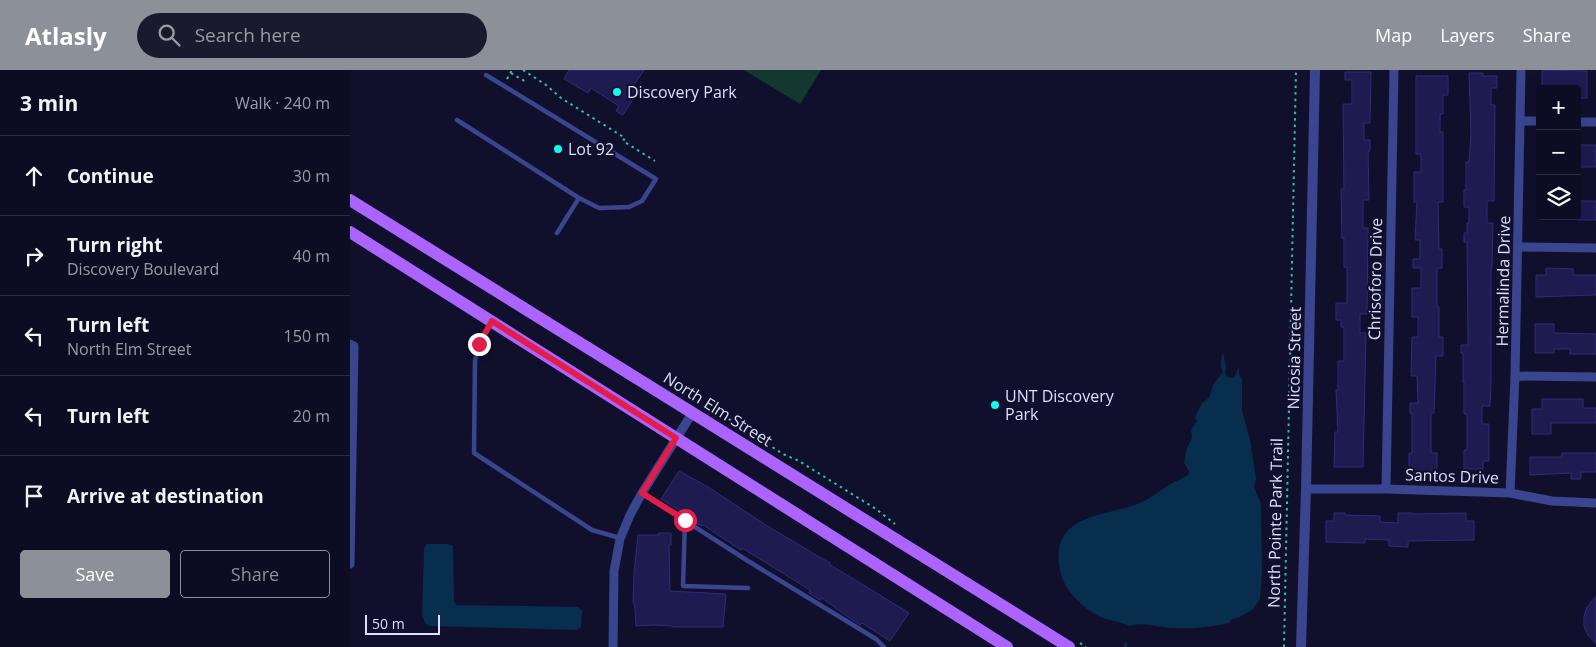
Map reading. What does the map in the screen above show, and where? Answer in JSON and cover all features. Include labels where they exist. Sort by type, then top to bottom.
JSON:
[{"type":"main road","name":"North Elm Street","points":[[350,200],[1069,647]]},
{"type":"main road","points":[[350,232],[1007,647]]},
{"type":"street","name":"Nicosia Street","points":[[1301,647],[1315,70]]},
{"type":"street","name":"Chrisoforo Drive","points":[[1386,489],[1394,70]]},
{"type":"street","name":"Hermalinda Drive","points":[[1510,493],[1516,376],[1521,70]]},
{"type":"street","points":[[1521,121],[1536,121]]},
{"type":"street","points":[[1581,122],[1596,122]]},
{"type":"street","points":[[1518,246],[1596,248]]},
{"type":"street","points":[[350,564],[352,345]]},
{"type":"street","points":[[1516,376],[1596,377]]},
{"type":"street","points":[[613,647],[614,572],[620,539],[642,493],[693,412]]},
{"type":"street","name":"Santos Drive","points":[[1306,489],[1386,489],[1510,493],[1552,501],[1596,503]]},
{"type":"lane","points":[[458,120],[579,198],[599,208],[629,207],[642,201],[656,179],[486,75]]},
{"type":"lane","points":[[557,233],[579,198]]},
{"type":"lane","points":[[492,321],[479,344],[476,354],[474,453],[592,530],[620,539]]},
{"type":"lane","points":[[642,493],[876,639],[884,647]]},
{"type":"lane","points":[[685,520],[683,586],[748,588]]},
{"type":"path","points":[[523,70],[546,85],[561,98],[625,138],[623,141],[655,161]]},
{"type":"path","name":"North Pointe Park Trail","points":[[1284,647],[1296,70]]},
{"type":"path","points":[[507,79],[511,71],[526,82]]},
{"type":"green space","points":[[744,70],[821,70],[800,104]]},
{"type":"water","points":[[1223,352],[1227,377],[1234,378],[1239,366],[1239,374],[1242,380],[1242,411],[1250,440],[1256,478],[1254,487],[1261,504],[1262,574],[1260,599],[1253,609],[1240,617],[1232,619],[1229,623],[1216,626],[1169,628],[1140,624],[1129,626],[1097,616],[1071,593],[1063,580],[1059,565],[1059,548],[1064,535],[1073,526],[1084,520],[1149,499],[1168,485],[1189,474],[1184,463],[1187,448],[1192,438],[1191,430],[1197,421],[1195,417],[1202,403],[1209,398],[1213,385],[1223,372],[1221,360]]},
{"type":"water","points":[[426,544],[448,544],[453,546],[454,601],[456,605],[578,607],[582,611],[581,627],[577,630],[430,626],[425,623],[422,615],[424,549]]},
{"type":"building","name":"Discovery Park","points":[[569,70],[644,70],[632,88],[638,91],[623,115],[616,111],[619,106],[591,88],[588,93],[564,79]]},
{"type":"building","points":[[1542,70],[1587,71],[1587,98],[1581,98],[1581,85],[1542,85]]},
{"type":"building","points":[[1345,72],[1371,72],[1370,123],[1364,123],[1364,140],[1370,140],[1370,151],[1368,151],[1369,200],[1363,200],[1363,228],[1368,228],[1367,314],[1360,314],[1360,333],[1366,333],[1363,467],[1334,467],[1335,432],[1338,432],[1336,390],[1338,390],[1338,361],[1344,361],[1344,327],[1341,327],[1341,320],[1336,320],[1336,303],[1347,303],[1347,267],[1344,267],[1341,189],[1344,189],[1343,104],[1352,104],[1352,80],[1345,80]]},
{"type":"building","points":[[1469,73],[1497,76],[1497,88],[1491,88],[1491,105],[1495,105],[1494,201],[1487,201],[1487,223],[1493,223],[1490,406],[1482,406],[1482,424],[1489,424],[1489,461],[1483,461],[1483,469],[1464,469],[1464,450],[1467,450],[1467,414],[1464,414],[1463,353],[1461,353],[1461,345],[1468,345],[1467,242],[1464,242],[1464,233],[1467,233],[1467,223],[1469,223],[1469,207],[1464,207],[1464,190],[1466,190],[1466,162],[1469,162],[1471,133]]},
{"type":"building","points":[[1416,76],[1448,76],[1448,95],[1443,95],[1443,114],[1440,114],[1440,132],[1443,132],[1443,202],[1438,202],[1439,249],[1442,249],[1442,268],[1437,268],[1437,307],[1439,307],[1439,337],[1443,337],[1443,356],[1436,356],[1434,413],[1431,413],[1431,453],[1437,453],[1437,472],[1409,472],[1409,453],[1412,453],[1412,413],[1410,413],[1410,403],[1418,403],[1417,376],[1411,376],[1412,337],[1418,337],[1418,317],[1412,317],[1412,288],[1421,288],[1421,268],[1413,268],[1413,259],[1420,259],[1420,240],[1415,240],[1417,202],[1414,202],[1414,172],[1421,172],[1421,154],[1416,154]]},
{"type":"building","points":[[1581,145],[1596,145],[1596,167],[1581,167]]},
{"type":"building","points":[[1581,201],[1596,201],[1596,220],[1581,220]]},
{"type":"building","points":[[1546,268],[1573,269],[1573,275],[1596,275],[1596,295],[1536,297],[1536,275],[1546,275]]},
{"type":"building","points":[[1535,324],[1554,324],[1554,333],[1596,334],[1596,354],[1570,354],[1570,349],[1554,349],[1554,353],[1535,353]]},
{"type":"building","points":[[1542,399],[1583,399],[1583,408],[1596,408],[1596,423],[1551,423],[1551,434],[1532,434],[1532,409],[1542,409]]},
{"type":"building","points":[[1562,453],[1596,453],[1596,472],[1581,472],[1581,479],[1571,479],[1571,473],[1530,475],[1530,457],[1562,457]]},
{"type":"building","points":[[679,471],[708,487],[909,613],[890,641],[862,623],[860,625],[822,598],[820,600],[809,593],[810,590],[742,548],[741,550],[703,525],[701,526],[688,518],[689,516],[661,499]]},
{"type":"building","points":[[1334,513],[1380,516],[1380,522],[1398,523],[1398,513],[1466,513],[1466,521],[1474,521],[1474,540],[1408,541],[1408,547],[1389,546],[1389,540],[1365,539],[1365,543],[1326,542],[1326,521],[1334,521]]},
{"type":"building","points":[[659,533],[671,533],[671,545],[669,545],[670,591],[726,594],[723,627],[636,626],[633,603],[638,535],[659,535]]},
{"type":"building","points":[[1596,596],[1596,644],[1588,635],[1584,626],[1584,616],[1587,607]]},
{"type":"place","name":"Discovery Park","points":[[617,92]]},
{"type":"place","name":"Lot 92","points":[[558,149]]},
{"type":"place","name":"UNT Discovery Park","points":[[995,405]]},
{"type":"route","points":[[479,344],[492,321],[676,438],[642,493],[685,520]]}]
